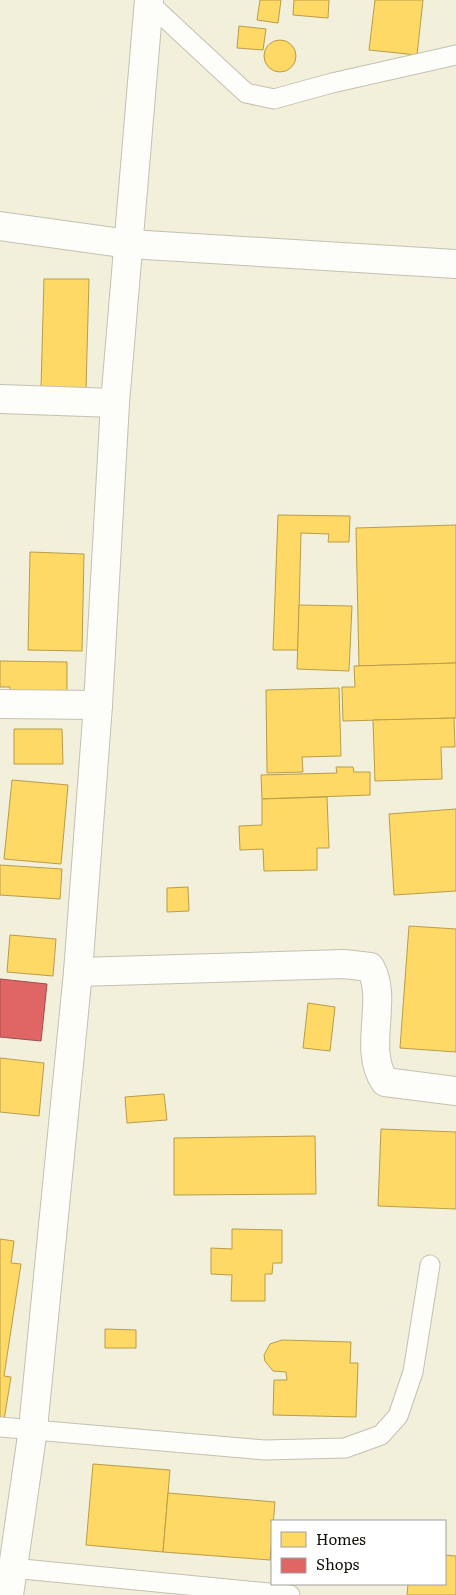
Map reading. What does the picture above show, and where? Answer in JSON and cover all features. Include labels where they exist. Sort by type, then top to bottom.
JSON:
[{"type":"street","points":[[8,1595],[33,1429],[78,972],[98,705],[116,403],[149,1]]},
{"type":"street","points":[[0,226],[129,244],[456,264]]},
{"type":"street","points":[[0,399],[116,403]]},
{"type":"street","points":[[0,704],[98,705]]},
{"type":"street","points":[[78,972],[344,964],[370,966],[375,981],[376,1065],[382,1078],[391,1084],[456,1090]]},
{"type":"lane","points":[[149,1],[246,93],[274,99],[456,55]]},
{"type":"lane","points":[[0,1428],[33,1429],[265,1450],[345,1448],[381,1435],[398,1416],[413,1372],[430,1265]]},
{"type":"lane","points":[[12,1568],[290,1595]]},
{"type":"building: Homes","points":[[260,0],[281,0],[278,23],[257,20]]},
{"type":"building: Homes","points":[[294,0],[329,0],[328,18],[293,15]]},
{"type":"building: Homes","points":[[375,0],[423,0],[417,55],[369,50]]},
{"type":"building: Homes","points":[[239,26],[266,29],[263,50],[237,48]]},
{"type":"building: Homes","points":[[280,40],[291,45],[296,56],[291,67],[280,72],[269,67],[264,56],[269,45]]},
{"type":"building: Homes","points":[[44,279],[89,279],[86,389],[41,388]]},
{"type":"building: Homes","points":[[278,515],[350,516],[349,542],[328,542],[329,534],[301,533],[298,650],[273,650]]},
{"type":"building: Homes","points":[[456,525],[456,663],[359,666],[356,528]]},
{"type":"building: Homes","points":[[30,552],[84,554],[82,651],[28,650]]},
{"type":"building: Homes","points":[[299,605],[352,606],[349,671],[297,669]]},
{"type":"building: Homes","points":[[0,661],[67,662],[67,702],[10,702],[10,687],[0,687]]},
{"type":"building: Homes","points":[[456,663],[456,718],[343,721],[342,687],[355,687],[354,666]]},
{"type":"building: Homes","points":[[339,688],[341,756],[302,757],[303,772],[267,773],[266,690]]},
{"type":"building: Homes","points":[[454,718],[455,747],[441,747],[442,779],[375,781],[373,720]]},
{"type":"building: Homes","points":[[14,729],[62,729],[63,764],[14,764]]},
{"type":"building: Homes","points":[[336,767],[353,767],[354,772],[370,772],[370,795],[262,799],[261,775],[337,773]]},
{"type":"building: Homes","points":[[12,780],[68,785],[61,864],[4,859]]},
{"type":"building: Homes","points":[[327,797],[329,848],[317,848],[317,870],[264,871],[263,849],[240,850],[239,826],[262,825],[262,799]]},
{"type":"building: Homes","points":[[456,809],[456,891],[394,895],[389,814]]},
{"type":"building: Homes","points":[[0,865],[62,869],[60,899],[0,895]]},
{"type":"building: Homes","points":[[188,887],[189,911],[167,912],[167,888]]},
{"type":"building: Homes","points":[[409,926],[456,929],[456,1052],[400,1048]]},
{"type":"building: Homes","points":[[10,935],[56,939],[53,976],[7,972]]},
{"type":"building: Homes","points":[[308,1003],[335,1007],[330,1051],[303,1048]]},
{"type":"building: Homes","points":[[0,1058],[44,1063],[39,1116],[0,1112]]},
{"type":"building: Homes","points":[[164,1094],[167,1120],[127,1123],[125,1097]]},
{"type":"building: Homes","points":[[381,1129],[456,1132],[456,1209],[378,1206]]},
{"type":"building: Homes","points":[[315,1136],[316,1194],[174,1195],[174,1138]]},
{"type":"building: Homes","points":[[232,1229],[282,1230],[282,1263],[273,1263],[272,1274],[265,1274],[265,1301],[231,1301],[232,1275],[211,1274],[211,1248],[232,1249]]},
{"type":"building: Homes","points":[[0,1239],[14,1241],[11,1263],[21,1264],[4,1376],[11,1377],[4,1420],[0,1419]]},
{"type":"building: Homes","points":[[105,1329],[136,1330],[136,1348],[105,1348]]},
{"type":"building: Homes","points":[[282,1340],[351,1342],[350,1363],[358,1363],[356,1417],[273,1415],[274,1380],[287,1380],[286,1372],[273,1371],[265,1361],[264,1355],[270,1344]]},
{"type":"building: Homes","points":[[93,1464],[170,1470],[163,1552],[86,1545]]},
{"type":"building: Homes","points":[[168,1493],[275,1502],[273,1520],[271,1520],[270,1560],[163,1552]]},
{"type":"building: Homes","points":[[446,1555],[456,1556],[456,1595],[407,1595],[408,1585],[446,1585]]},
{"type":"building: Shops","points":[[0,979],[47,984],[41,1041],[0,1037]]}]
